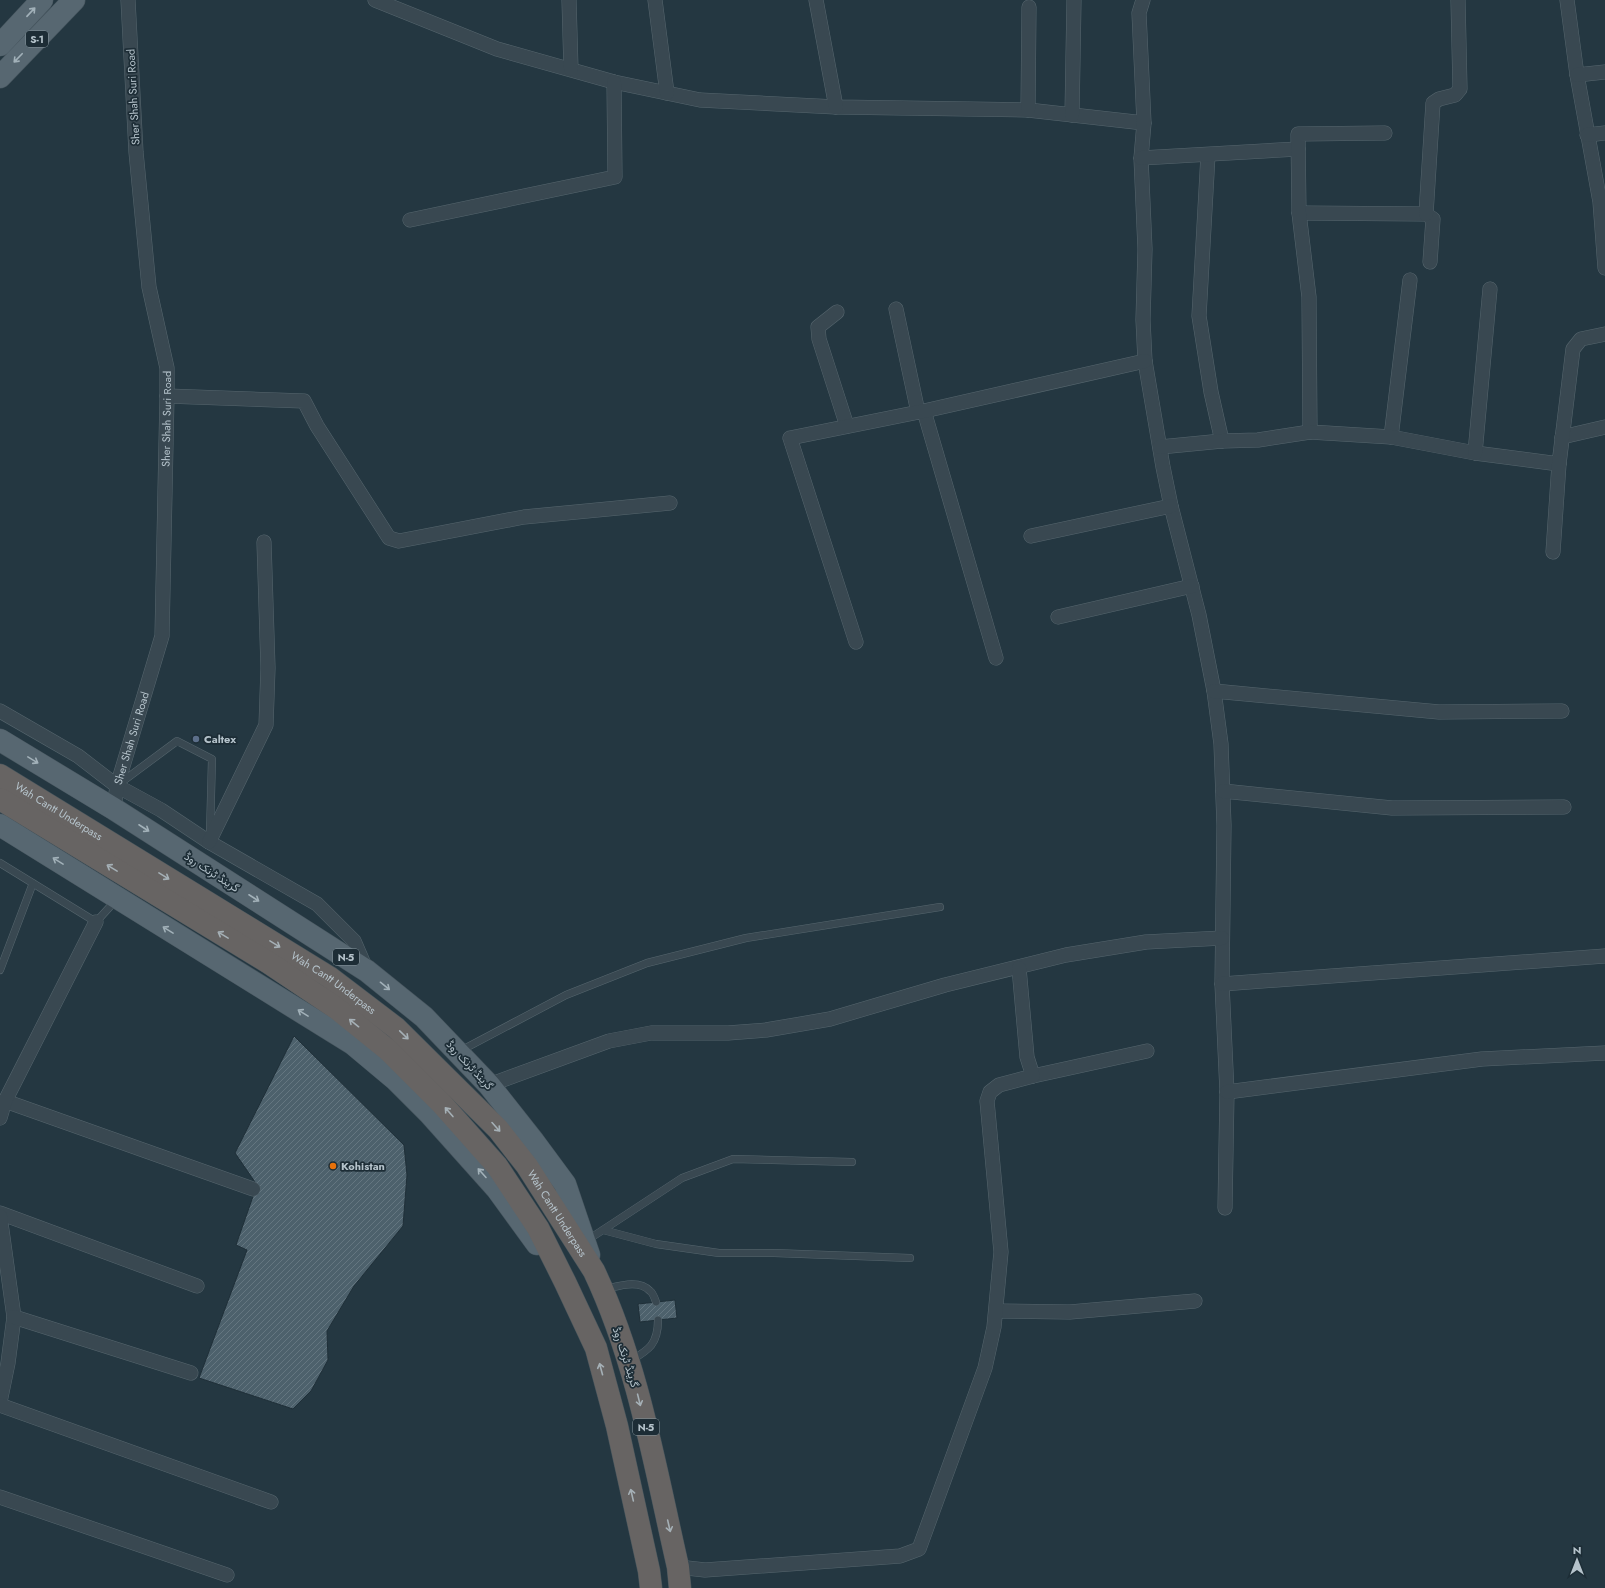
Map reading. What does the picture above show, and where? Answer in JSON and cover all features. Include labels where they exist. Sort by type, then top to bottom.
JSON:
[{"type":"highway","name":"Wah Cantt Underpass","points":[[0,776],[328,977],[396,1028],[498,1129],[527,1166],[598,1280]]},
{"type":"highway","name":"Wah Cantt Underpass","points":[[0,799],[269,963],[336,1008],[388,1050],[442,1104],[497,1166],[538,1228],[565,1282]]},
{"type":"highway","name":"گرینڈ ٹرنک روڈ","points":[[598,1280],[630,1362],[678,1567],[680,1588]]},
{"type":"highway","name":"N-5","points":[[565,1282],[596,1348],[617,1426],[650,1580]]},
{"type":"highway","points":[[650,1580],[678,1567]]},
{"type":"main road","name":"S-1","points":[[0,45],[42,0]]},
{"type":"main road","name":"S-1","points":[[0,77],[74,0]]},
{"type":"main road","name":"گرینڈ ٹرنک روڈ","points":[[0,740],[114,809],[367,971],[424,1017],[490,1085],[565,1184],[584,1243],[598,1280]]},
{"type":"main road","name":"N-5","points":[[0,825],[354,1044],[396,1080],[429,1113],[497,1189],[565,1282]]},
{"type":"street","name":"Sher Shah Suri Road","points":[[114,809],[117,786],[162,636],[167,396],[167,368],[150,287],[147,265],[136,152],[128,0]]},
{"type":"street","points":[[375,0],[497,49],[614,82],[700,100],[836,108],[1028,110],[1144,123]]},
{"type":"street","points":[[569,0],[570,69]]},
{"type":"street","points":[[655,0],[667,93]]},
{"type":"street","points":[[816,0],[836,108]]},
{"type":"street","points":[[1072,115],[1074,0]]},
{"type":"street","points":[[1143,0],[1140,13],[1144,123],[1142,158],[1145,249],[1143,320],[1145,361],[1171,506],[1192,586],[1214,691],[1221,744],[1224,825],[1222,984],[1227,1092],[1225,1208]]},
{"type":"street","points":[[1426,214],[1433,103],[1439,99],[1455,95],[1460,89],[1458,0]]},
{"type":"street","points":[[1568,0],[1577,75],[1587,136],[1602,201],[1605,268]]},
{"type":"street","points":[[1028,110],[1029,6]]},
{"type":"street","points":[[1577,75],[1605,72]]},
{"type":"street","points":[[410,220],[615,177],[614,82]]},
{"type":"street","points":[[1310,432],[1309,297],[1299,213],[1298,134],[1385,133]]},
{"type":"street","points":[[1587,136],[1605,134]]},
{"type":"street","points":[[1142,158],[1298,150]]},
{"type":"street","points":[[1208,155],[1199,316],[1211,392],[1222,441]]},
{"type":"street","points":[[1299,213],[1426,214],[1433,219],[1430,262]]},
{"type":"street","points":[[1391,437],[1410,280]]},
{"type":"street","points":[[1475,453],[1490,289]]},
{"type":"street","points":[[896,309],[921,411],[996,658]]},
{"type":"street","points":[[838,312],[818,327],[819,339],[847,426]]},
{"type":"street","points":[[1554,552],[1559,464],[1573,349],[1581,339],[1605,334]]},
{"type":"street","points":[[856,642],[790,438],[921,411],[1145,361]]},
{"type":"street","points":[[167,396],[304,400],[317,426],[389,538],[399,541],[524,517],[670,502]]},
{"type":"street","points":[[1562,437],[1605,426]]},
{"type":"street","points":[[1160,447],[1222,441],[1258,440],[1310,432],[1391,437],[1475,453],[1559,464]]},
{"type":"street","points":[[1031,536],[1171,506]]},
{"type":"street","points":[[209,842],[266,725],[268,668],[264,542]]},
{"type":"street","points":[[1058,617],[1192,586]]},
{"type":"street","points":[[1214,691],[1439,712],[1562,711]]},
{"type":"street","points":[[0,711],[78,756],[117,786],[160,810],[209,842],[317,904],[354,941],[367,971]]},
{"type":"street","points":[[1223,791],[1392,808],[1564,807]]},
{"type":"street","points":[[0,1118],[5,1101],[96,922]]},
{"type":"street","points":[[490,1085],[609,1041],[651,1033],[728,1033],[766,1030],[830,1019],[945,985],[1019,968],[1066,955],[1146,942],[1222,938]]},
{"type":"street","points":[[1222,984],[1605,956]]},
{"type":"street","points":[[1019,968],[1027,1057],[1033,1076]]},
{"type":"street","points":[[678,1567],[705,1570],[893,1557],[919,1549],[985,1368],[994,1327],[1002,1252],[987,1101],[990,1092],[999,1086],[1033,1076],[1147,1051]]},
{"type":"street","points":[[1227,1092],[1482,1059],[1605,1053]]},
{"type":"street","points":[[5,1101],[253,1189]]},
{"type":"street","points":[[0,1402],[8,1363],[14,1317],[0,1215],[197,1286]]},
{"type":"street","points":[[996,1311],[1070,1312],[1195,1301]]},
{"type":"street","points":[[14,1317],[191,1373]]},
{"type":"street","points":[[0,1405],[271,1502]]},
{"type":"street","points":[[0,1498],[227,1575]]},
{"type":"lane","points":[[117,786],[177,741],[212,759],[209,842]]},
{"type":"lane","points":[[0,863],[96,922],[118,898]]},
{"type":"lane","points":[[0,970],[33,883]]},
{"type":"lane","points":[[458,1052],[566,995],[647,963],[746,938],[940,907]]},
{"type":"lane","points":[[584,1243],[682,1178],[733,1159],[852,1162]]},
{"type":"lane","points":[[603,1230],[656,1244],[719,1253],[774,1253],[910,1258]]},
{"type":"lane","points":[[598,1280],[640,1285],[651,1291],[656,1302]]},
{"type":"lane","points":[[630,1362],[646,1352],[654,1343],[658,1331],[658,1320]]},
{"type":"building","points":[[294,1036],[404,1145],[407,1175],[403,1226],[354,1286],[327,1331],[328,1360],[311,1391],[293,1409],[199,1378],[247,1250],[236,1245],[257,1185],[235,1153]]},
{"type":"building","points":[[675,1300],[677,1318],[640,1322],[638,1304]]},
{"type":"place","name":"Caltex","points":[[196,739]]},
{"type":"place","name":"Kohistan","points":[[333,1166]]}]
